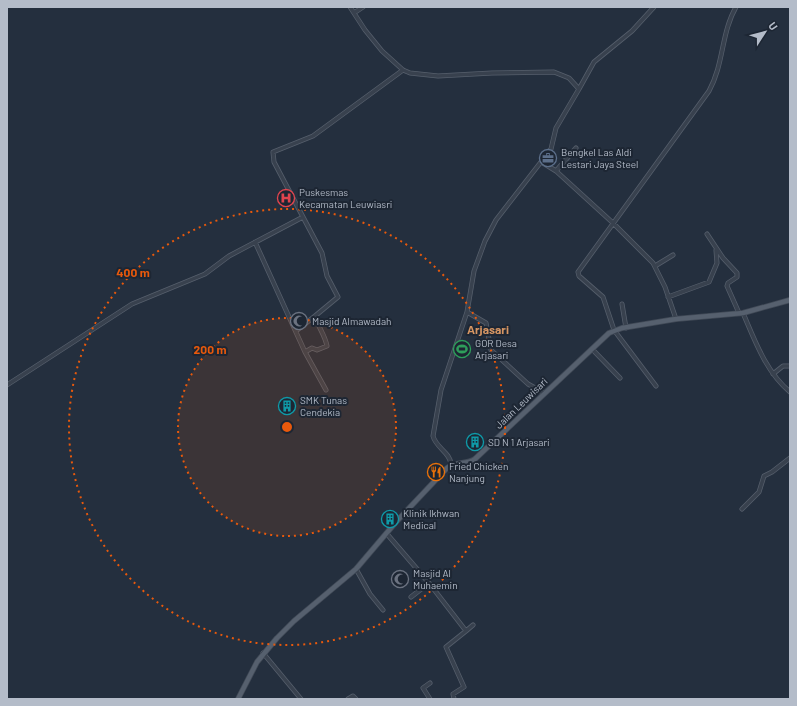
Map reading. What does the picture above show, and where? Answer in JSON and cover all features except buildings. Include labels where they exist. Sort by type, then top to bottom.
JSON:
[{"type":"main road","name":"Jalan Leuwisari","points":[[451,464],[473,461],[607,334],[614,330],[676,319],[741,313],[790,300]]},
{"type":"main road","points":[[238,699],[263,654],[294,622],[356,569],[422,494],[451,464]]},
{"type":"street","points":[[350,7],[382,51],[403,70],[416,75],[438,76],[554,72],[569,78],[579,89]]},
{"type":"street","points":[[354,14],[363,7]]},
{"type":"street","points":[[451,464],[449,456],[435,442],[433,436],[441,390],[467,312],[476,265],[493,225],[551,150],[556,128],[594,62],[632,31],[654,7]]},
{"type":"street","points":[[656,386],[614,330],[603,297],[578,273],[709,91],[718,72],[727,26],[736,7]]},
{"type":"street","points":[[296,332],[338,297],[327,276],[322,253],[274,162],[273,152],[313,136],[403,70]]},
{"type":"street","points":[[556,172],[576,148]]},
{"type":"street","points":[[543,162],[642,250],[655,266],[676,319]]},
{"type":"street","points":[[7,385],[132,304],[205,274],[229,256],[302,217]]},
{"type":"street","points":[[707,234],[716,249],[737,273],[737,277],[729,282],[727,286],[757,348],[773,374],[790,392]]},
{"type":"street","points":[[255,242],[305,352],[326,390]]},
{"type":"street","points":[[668,297],[709,282],[717,263],[716,249]]},
{"type":"street","points":[[655,266],[673,255]]},
{"type":"street","points":[[622,304],[626,328]]},
{"type":"street","points":[[467,312],[486,323],[491,350],[525,381],[544,393]]},
{"type":"street","points":[[305,352],[312,348],[317,350],[327,346],[326,338],[320,329],[315,316]]},
{"type":"street","points":[[592,348],[620,378]]},
{"type":"street","points":[[773,374],[783,366],[790,366]]},
{"type":"street","points":[[742,509],[759,492],[764,476],[772,472],[790,458]]},
{"type":"street","points":[[387,534],[429,583],[466,631]]},
{"type":"street","points":[[356,569],[370,594],[383,610]]},
{"type":"street","points":[[411,597],[429,583]]},
{"type":"street","points":[[454,699],[453,694],[464,687],[446,647],[473,625]]},
{"type":"street","points":[[263,654],[301,699]]},
{"type":"street","points":[[430,683],[423,688],[430,699]]},
{"type":"street","points":[[348,699],[353,696],[356,699]]},
{"type":"place","name":"Bengkel Las Aldi Lestari Jaya Steel","points":[[548,158]]},
{"type":"place","name":"Puskesmas Kecamatan Leuwiasri","points":[[286,198]]},
{"type":"place","name":"Masjid Almawadah","points":[[299,321]]},
{"type":"place","name":"GOR Desa Arjasari","points":[[462,349]]},
{"type":"place","name":"SMK Tunas Cendekia","points":[[287,406]]},
{"type":"place","name":"SD N 1 Arjasari","points":[[475,442]]},
{"type":"place","name":"Fried Chicken Nanjung","points":[[436,472]]},
{"type":"place","name":"Klinik Ikhwan Medical","points":[[390,519]]},
{"type":"place","name":"Masjid Al Muhaemin","points":[[400,579]]},
{"type":"district","name":"Arjasari","points":[[488,329]]}]
